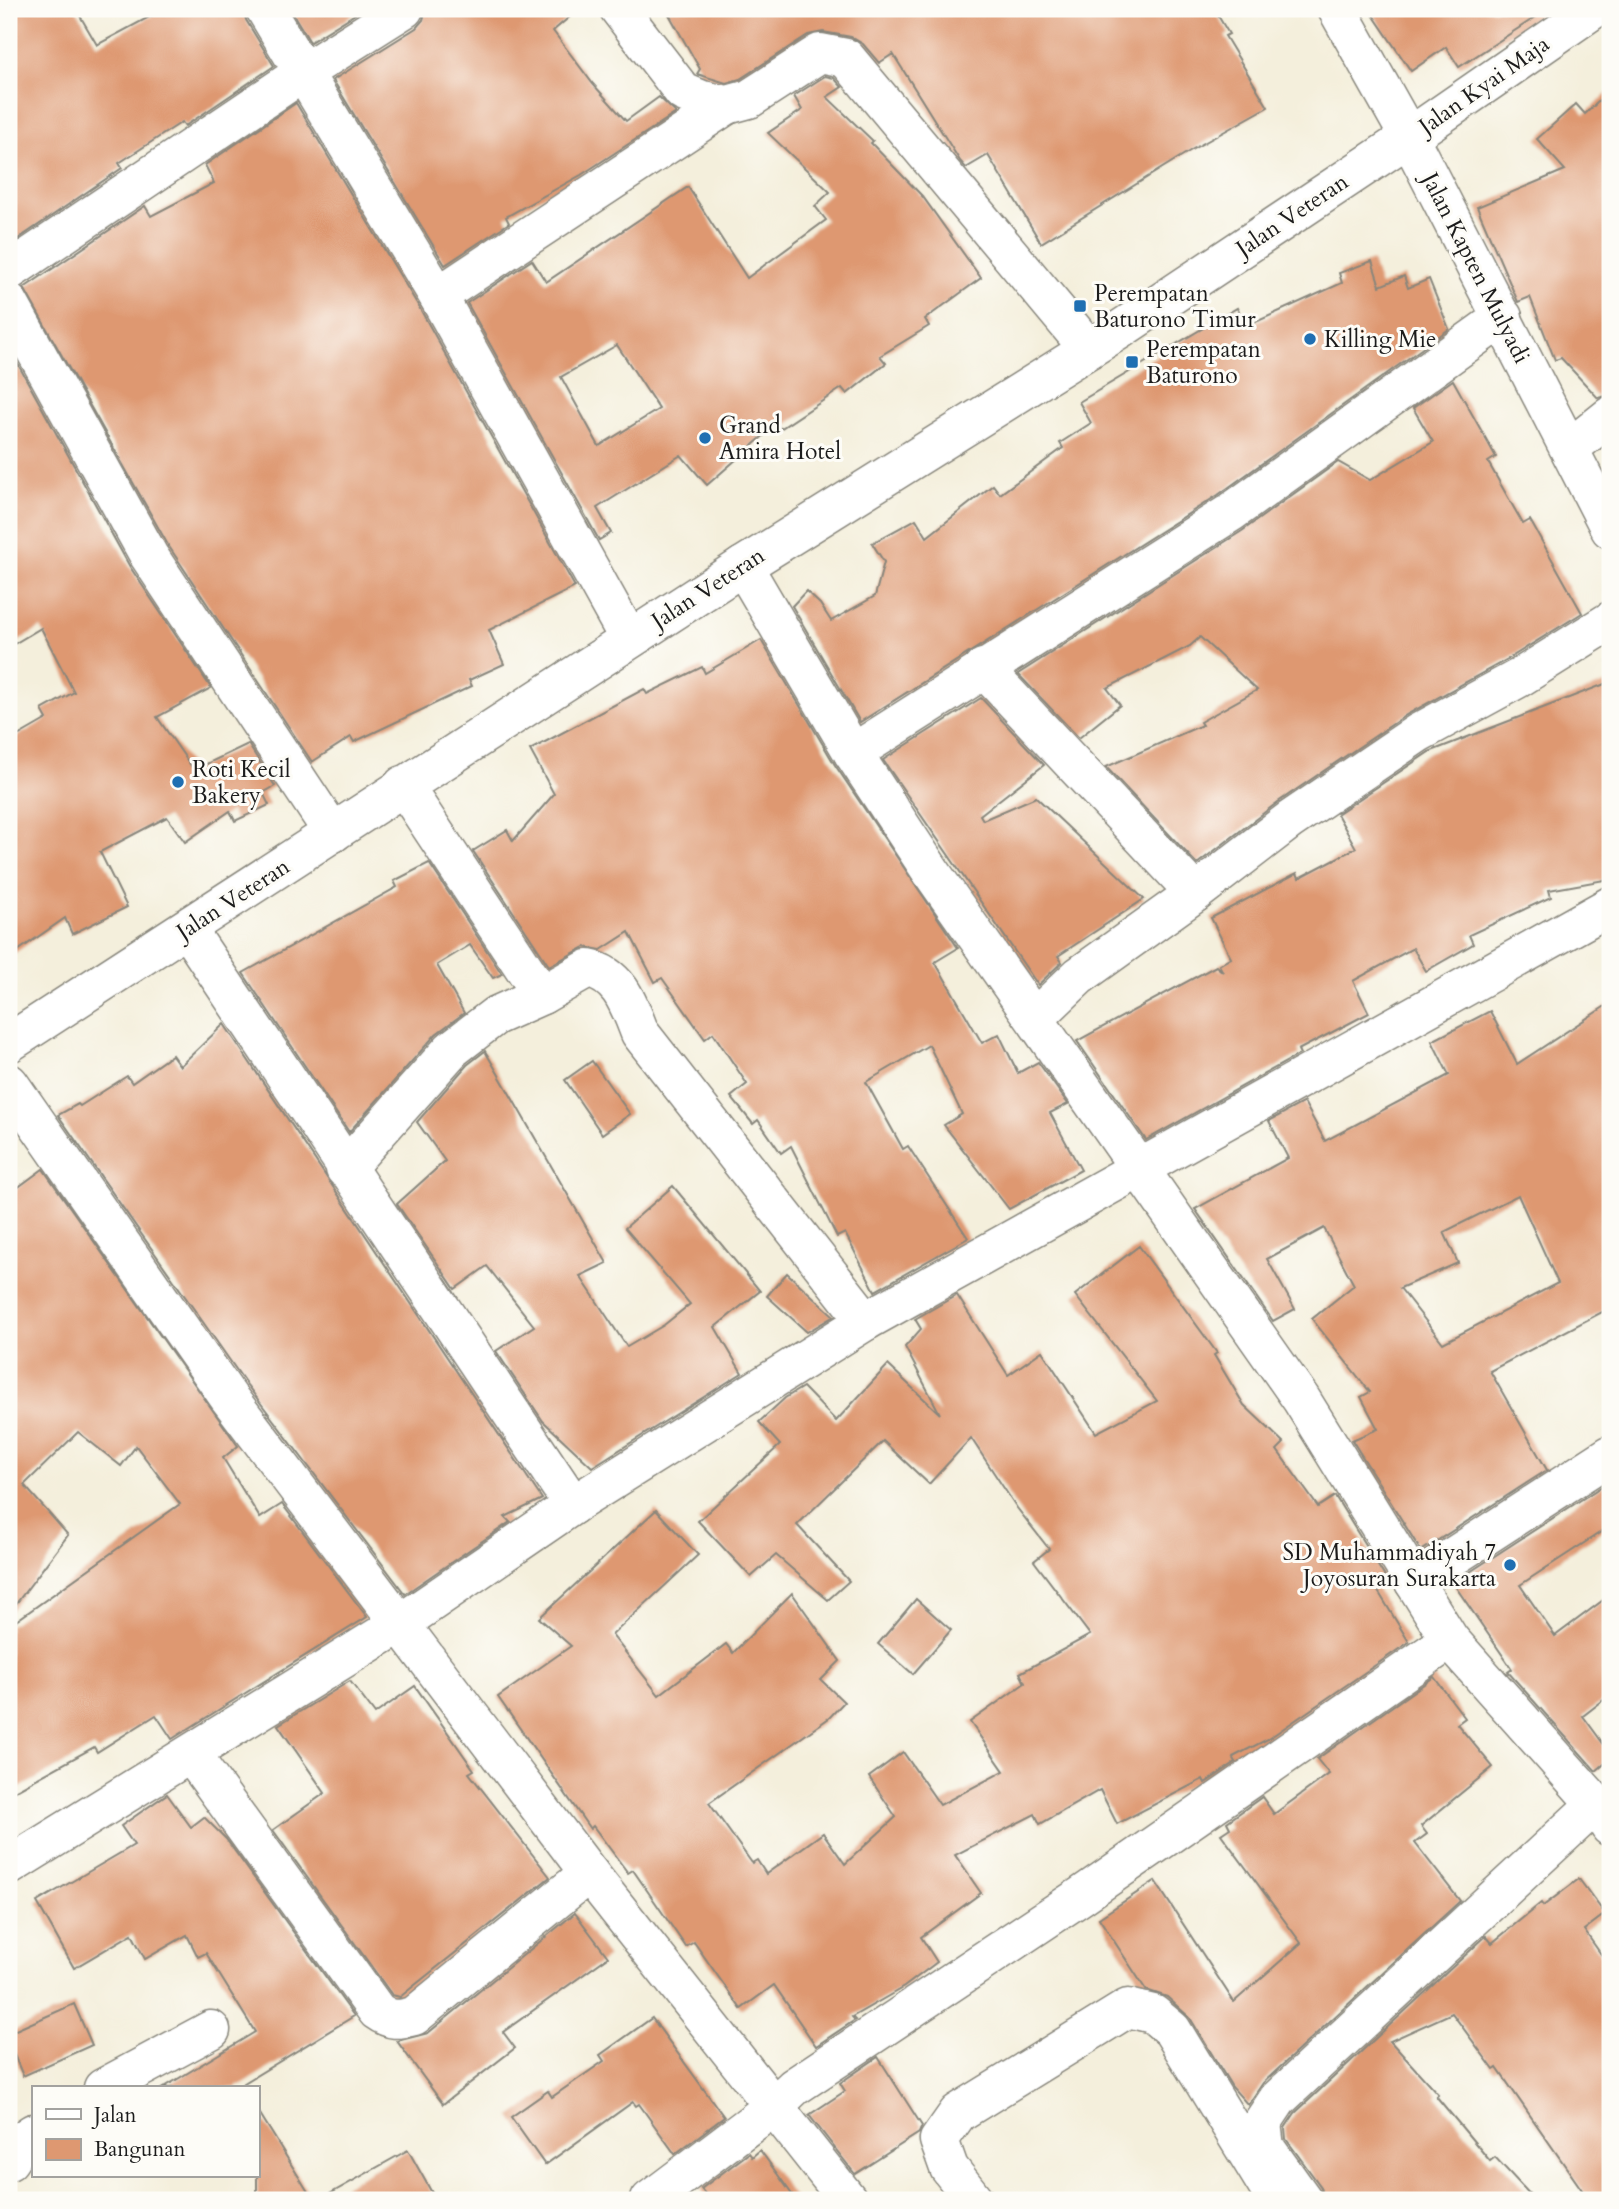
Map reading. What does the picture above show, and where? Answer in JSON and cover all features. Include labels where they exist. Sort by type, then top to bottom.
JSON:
[{"type":"street","points":[[265,9],[438,296],[629,639]]},
{"type":"street","points":[[9,271],[304,72],[404,9]]},
{"type":"street","points":[[619,9],[682,92],[727,105]]},
{"type":"street","name":"Jalan Kapten Mulyadi","points":[[1337,9],[1409,137],[1610,529]]},
{"type":"street","name":"Jalan Kyai Maja","points":[[1409,137],[1594,9]]},
{"type":"street","points":[[438,296],[727,105],[748,99],[820,53],[846,58],[1089,349]]},
{"type":"street","name":"Jalan Veteran","points":[[9,1043],[629,639],[1089,349],[1409,137]]},
{"type":"street","points":[[9,303],[149,556],[333,833]]},
{"type":"street","points":[[853,754],[983,668],[1230,513],[1503,317]]},
{"type":"street","points":[[1570,448],[1610,416]]},
{"type":"street","points":[[743,566],[853,754],[930,870],[1301,1399],[1450,1640],[1603,1816],[1278,2099],[1262,2123],[1265,2147],[1303,2200]]},
{"type":"street","points":[[1035,1018],[1079,976],[1195,893],[1290,820],[1418,733],[1519,678],[1610,621]]},
{"type":"street","points":[[983,668],[1195,893]]},
{"type":"street","points":[[403,785],[542,995]]},
{"type":"street","points":[[9,1866],[401,1623],[573,1505],[866,1321],[1610,905]]},
{"type":"street","points":[[187,929],[345,1169],[573,1505]]},
{"type":"street","points":[[345,1169],[452,1049],[495,1016],[542,995],[588,969],[604,972],[625,995],[640,1033],[866,1321]]},
{"type":"street","points":[[9,1083],[229,1398],[589,1873],[772,2108],[848,2200]]},
{"type":"street","points":[[1414,1582],[1610,1455]]},
{"type":"street","points":[[650,2200],[772,2108],[794,2087],[1081,1896],[1450,1640]]},
{"type":"street","points":[[191,1754],[377,2011],[388,2019],[398,2021],[414,2016],[589,1873]]},
{"type":"street","points":[[974,2200],[949,2168],[939,2140],[958,2113],[1128,2008],[1153,2014],[1172,2031],[1276,2200]]},
{"type":"street","points":[[107,2086],[211,2030]]},
{"type":"street","points":[[9,2161],[23,2140],[32,2134]]},
{"type":"building","points":[[9,9],[76,9],[97,45],[164,9],[243,9],[246,20],[274,66],[185,126],[182,122],[119,163],[122,168],[9,245]]},
{"type":"building","points":[[290,9],[363,9],[310,42]]},
{"type":"building","points":[[426,9],[579,9],[553,31],[593,84],[626,121],[659,97],[676,113],[581,175],[506,217],[509,223],[445,265],[333,80],[416,28],[423,20]]},
{"type":"building","points":[[666,9],[1214,9],[1229,34],[1225,36],[1268,107],[1193,149],[1041,243],[988,155],[966,168],[960,161],[893,54],[879,63],[863,44],[851,37],[823,32],[808,35],[740,79],[726,83],[697,74],[700,69]]},
{"type":"building","points":[[1369,9],[1548,9],[1459,67],[1446,47],[1411,71]]},
{"type":"building","points":[[825,76],[834,78],[842,87],[827,97],[873,141],[871,143],[923,197],[981,278],[925,319],[929,326],[880,356],[886,363],[847,394],[842,388],[780,429],[777,424],[707,485],[681,455],[597,508],[611,533],[599,540],[467,303],[532,260],[546,282],[688,187],[747,278],[826,220],[815,206],[830,192],[768,133],[802,110],[794,96]],"holes":[[[617,345],[659,409],[599,446],[561,377]]]},
{"type":"building","points":[[1610,91],[1610,395],[1598,398],[1561,358],[1555,360],[1530,297],[1518,302],[1477,207],[1565,170],[1537,139],[1576,104],[1585,114]]},
{"type":"building","points":[[296,103],[419,307],[575,587],[489,630],[504,664],[469,680],[472,686],[354,742],[351,737],[312,762],[168,545],[24,288],[145,206],[151,216],[214,183],[205,165]]},
{"type":"building","points":[[1372,261],[1380,286],[1404,276],[1408,288],[1429,279],[1449,329],[1218,495],[860,722],[792,606],[806,591],[820,604],[831,621],[875,596],[884,562],[872,543],[916,519],[927,537],[993,485],[1000,494],[1063,448],[1060,443],[1091,423],[1079,402],[1237,308],[1247,326],[1342,283],[1339,273]]},
{"type":"building","points":[[9,348],[130,567],[211,688],[157,717],[194,770],[248,744],[275,786],[263,793],[269,805],[235,821],[230,811],[185,842],[167,817],[100,852],[127,907],[72,934],[65,918],[9,957],[9,741],[47,719],[42,710],[74,692],[41,628],[9,647]]},
{"type":"building","points":[[1453,380],[1496,457],[1488,462],[1523,524],[1530,520],[1582,613],[1508,659],[1406,715],[1278,802],[1197,864],[1106,767],[1202,725],[1200,722],[1257,690],[1200,637],[1190,646],[1107,688],[1120,705],[1079,738],[1018,674],[1242,531],[1338,462],[1370,480],[1433,442],[1413,408]]},
{"type":"building","points":[[761,640],[835,765],[958,948],[935,962],[982,1043],[999,1034],[1018,1073],[1038,1062],[1068,1104],[1050,1113],[1081,1170],[1009,1209],[944,1125],[962,1114],[929,1045],[866,1082],[903,1149],[908,1146],[968,1238],[875,1291],[845,1233],[837,1237],[791,1146],[781,1153],[758,1120],[753,1124],[731,1097],[747,1084],[713,1033],[705,1039],[662,978],[655,982],[629,932],[601,950],[585,947],[549,966],[473,851],[507,830],[513,841],[554,794],[530,750],[644,689],[647,694],[702,667],[705,673]]},
{"type":"building","points":[[1610,682],[1610,879],[1549,890],[1551,897],[1469,935],[1473,944],[1426,971],[1413,948],[1353,981],[1369,1013],[1298,1050],[1300,1054],[1146,1140],[1077,1041],[1216,966],[1223,972],[1219,965],[1231,958],[1211,918],[1297,873],[1299,878],[1356,848],[1337,814],[1429,752]]},
{"type":"building","points":[[981,698],[1044,765],[980,815],[983,820],[1036,797],[1144,899],[1058,956],[1062,962],[1038,985],[883,760]]},
{"type":"building","points":[[429,863],[502,974],[493,978],[470,945],[437,965],[464,1013],[436,1034],[349,1132],[243,973],[397,887],[394,881]]},
{"type":"building","points":[[1610,1003],[1610,1308],[1490,1371],[1547,1470],[1421,1551],[1352,1440],[1378,1429],[1361,1397],[1370,1392],[1312,1319],[1354,1285],[1324,1228],[1267,1259],[1295,1309],[1273,1321],[1195,1209],[1288,1158],[1269,1121],[1304,1102],[1325,1141],[1449,1075],[1432,1041],[1490,1011],[1517,1064]],"holes":[[[1518,1195],[1558,1283],[1443,1343],[1400,1288],[1458,1263],[1444,1232]]]},
{"type":"building","points":[[224,1024],[542,1499],[505,1517],[510,1522],[405,1594],[247,1385],[58,1115],[78,1104],[80,1106],[127,1076],[132,1083],[172,1055],[180,1066]]},
{"type":"building","points":[[485,1051],[607,1263],[580,1276],[627,1347],[664,1325],[690,1304],[625,1228],[673,1186],[760,1291],[715,1327],[742,1373],[592,1467],[543,1421],[496,1351],[534,1326],[487,1266],[455,1289],[397,1204],[445,1161],[417,1122],[467,1065]]},
{"type":"building","points":[[592,1061],[630,1114],[602,1134],[565,1080]]},
{"type":"building","points":[[43,1169],[238,1446],[223,1458],[260,1518],[282,1504],[367,1617],[172,1739],[156,1715],[97,1752],[94,1747],[9,1794],[9,1626],[180,1504],[136,1446],[121,1466],[78,1432],[24,1485],[68,1535],[9,1613],[9,1194]]},
{"type":"building","points":[[1139,1246],[1217,1353],[1214,1355],[1244,1405],[1284,1443],[1277,1450],[1318,1507],[1335,1496],[1385,1577],[1373,1583],[1409,1642],[1268,1739],[1233,1757],[1236,1762],[1205,1783],[1203,1779],[1117,1824],[1100,1790],[1040,1824],[1035,1814],[955,1855],[981,1893],[921,1937],[937,1962],[904,1987],[852,2017],[855,2020],[816,2046],[774,1985],[741,2009],[694,1942],[686,1947],[633,1870],[628,1873],[593,1826],[590,1829],[498,1697],[571,1646],[539,1618],[656,1510],[698,1555],[612,1635],[659,1695],[726,1644],[733,1653],[792,1593],[840,1661],[821,1680],[844,1702],[829,1718],[709,1803],[752,1863],[757,1860],[766,1874],[823,1833],[845,1864],[896,1817],[869,1777],[903,1752],[940,1805],[1004,1771],[970,1722],[1025,1683],[1020,1673],[1090,1635],[1034,1561],[1049,1549],[1017,1508],[971,1438],[929,1484],[883,1441],[797,1525],[849,1581],[828,1600],[776,1555],[751,1577],[698,1521],[780,1445],[759,1422],[785,1398],[803,1387],[836,1421],[888,1365],[940,1414],[905,1347],[921,1329],[915,1319],[957,1295],[1008,1375],[1042,1351],[1096,1433],[1157,1401],[1075,1295]]},
{"type":"building","points":[[787,1273],[834,1316],[807,1332],[767,1296]]},
{"type":"building","points":[[1610,1481],[1610,1526],[1520,1585],[1555,1636],[1610,1595],[1610,1695],[1583,1716],[1610,1753],[1610,1759],[1596,1771],[1508,1672],[1512,1669],[1453,1583]]},
{"type":"building","points":[[916,1599],[951,1630],[913,1674],[878,1644]]},
{"type":"building","points":[[1434,1677],[1465,1718],[1457,1724],[1493,1767],[1421,1826],[1427,1834],[1415,1843],[1460,1901],[1263,2083],[1248,2105],[1232,2087],[1190,2018],[1167,1997],[1146,1990],[1099,1918],[1155,1881],[1234,2002],[1301,1943],[1221,1834],[1230,1828],[1227,1822],[1262,1797],[1274,1814],[1329,1774],[1317,1759]]},
{"type":"building","points":[[350,1681],[375,1714],[415,1686],[474,1770],[469,1773],[550,1877],[400,1997],[392,1995],[273,1830],[325,1793],[278,1725]]},
{"type":"building","points":[[167,1794],[191,1827],[204,1817],[226,1839],[354,2016],[239,2086],[166,2086],[255,2032],[206,1953],[198,1957],[187,1935],[145,1959],[132,1934],[74,1968],[37,1902],[134,1845],[121,1826]]},
{"type":"building","points":[[1579,1879],[1605,1914],[1584,1930],[1610,1967],[1610,2200],[1589,2200],[1497,2068],[1494,2070],[1452,2013],[1390,2041],[1438,2094],[1436,2096],[1490,2161],[1495,2157],[1535,2200],[1324,2200],[1321,2187],[1286,2139],[1285,2128],[1295,2113],[1486,1936],[1492,1943],[1541,1903],[1543,1906]]},
{"type":"building","points":[[575,1913],[608,1957],[503,2032],[515,2048],[443,2104],[397,2041],[428,2033]]},
{"type":"building","points":[[74,2004],[92,2045],[23,2076],[9,2043],[9,2033]]},
{"type":"building","points":[[652,2018],[724,2117],[675,2154],[639,2104],[636,2106],[633,2102],[545,2165],[511,2117],[548,2091],[552,2097],[604,2061],[600,2055]]},
{"type":"building","points":[[878,2057],[922,2126],[919,2133],[855,2174],[809,2115],[845,2091],[840,2083]]},
{"type":"building","points":[[259,2112],[313,2200],[257,2200],[259,2178]]},
{"type":"building","points":[[408,2150],[436,2200],[319,2200]]},
{"type":"building","points":[[760,2150],[796,2200],[710,2200],[701,2189],[749,2153],[752,2157]]},
{"type":"place","name":"Perempatan Baturono Timur","points":[[1080,306]]},
{"type":"place","name":"Killing Mie","points":[[1310,339]]},
{"type":"place","name":"Perempatan Baturono","points":[[1132,362]]},
{"type":"place","name":"Grand Amira Hotel","points":[[705,438]]},
{"type":"place","name":"Roti Kecil Bakery","points":[[178,782]]},
{"type":"place","name":"SD Muhammadiyah 7 Joyosuran Surakarta","points":[[1510,1565]]}]
